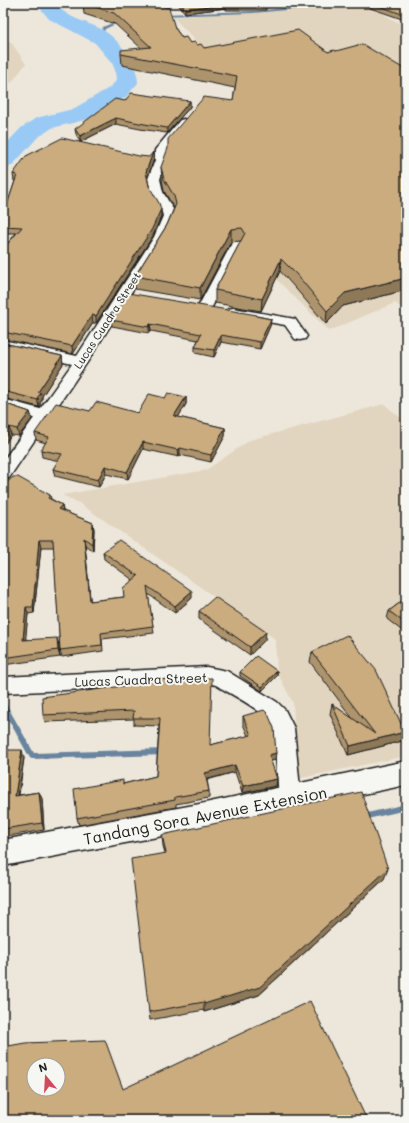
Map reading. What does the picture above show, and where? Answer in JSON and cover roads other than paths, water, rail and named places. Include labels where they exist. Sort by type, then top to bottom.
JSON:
[{"type":"main road","name":"Tandang Sora Avenue Extension","points":[[3,853],[148,828],[290,799],[406,773]]},
{"type":"street","name":"Lucas Cuadra Street","points":[[3,474],[81,362],[160,237],[169,216],[167,209],[157,192],[154,180],[161,160],[160,150],[194,112]]},
{"type":"street","points":[[205,307],[237,245]]},
{"type":"street","points":[[126,292],[140,295]]},
{"type":"street","points":[[190,304],[285,320],[290,322],[300,336]]},
{"type":"street","points":[[3,344],[81,362]]},
{"type":"street","points":[[3,404],[43,415]]},
{"type":"street","name":"Lucas Cuadra Street","points":[[3,685],[207,675],[220,677],[270,708],[278,716],[284,728],[290,799]]},
{"type":"waterway","points":[[3,161],[29,133],[44,123],[81,114],[117,93],[127,83],[127,74],[123,63],[100,37],[62,19],[56,15],[46,3]]},
{"type":"waterway","points":[[163,15],[253,12],[297,8],[300,3]]},
{"type":"waterway","points":[[100,37],[104,28],[120,21]]},
{"type":"waterway","points":[[3,704],[32,756],[165,752]]},
{"type":"waterway","points":[[363,817],[406,807]]}]
